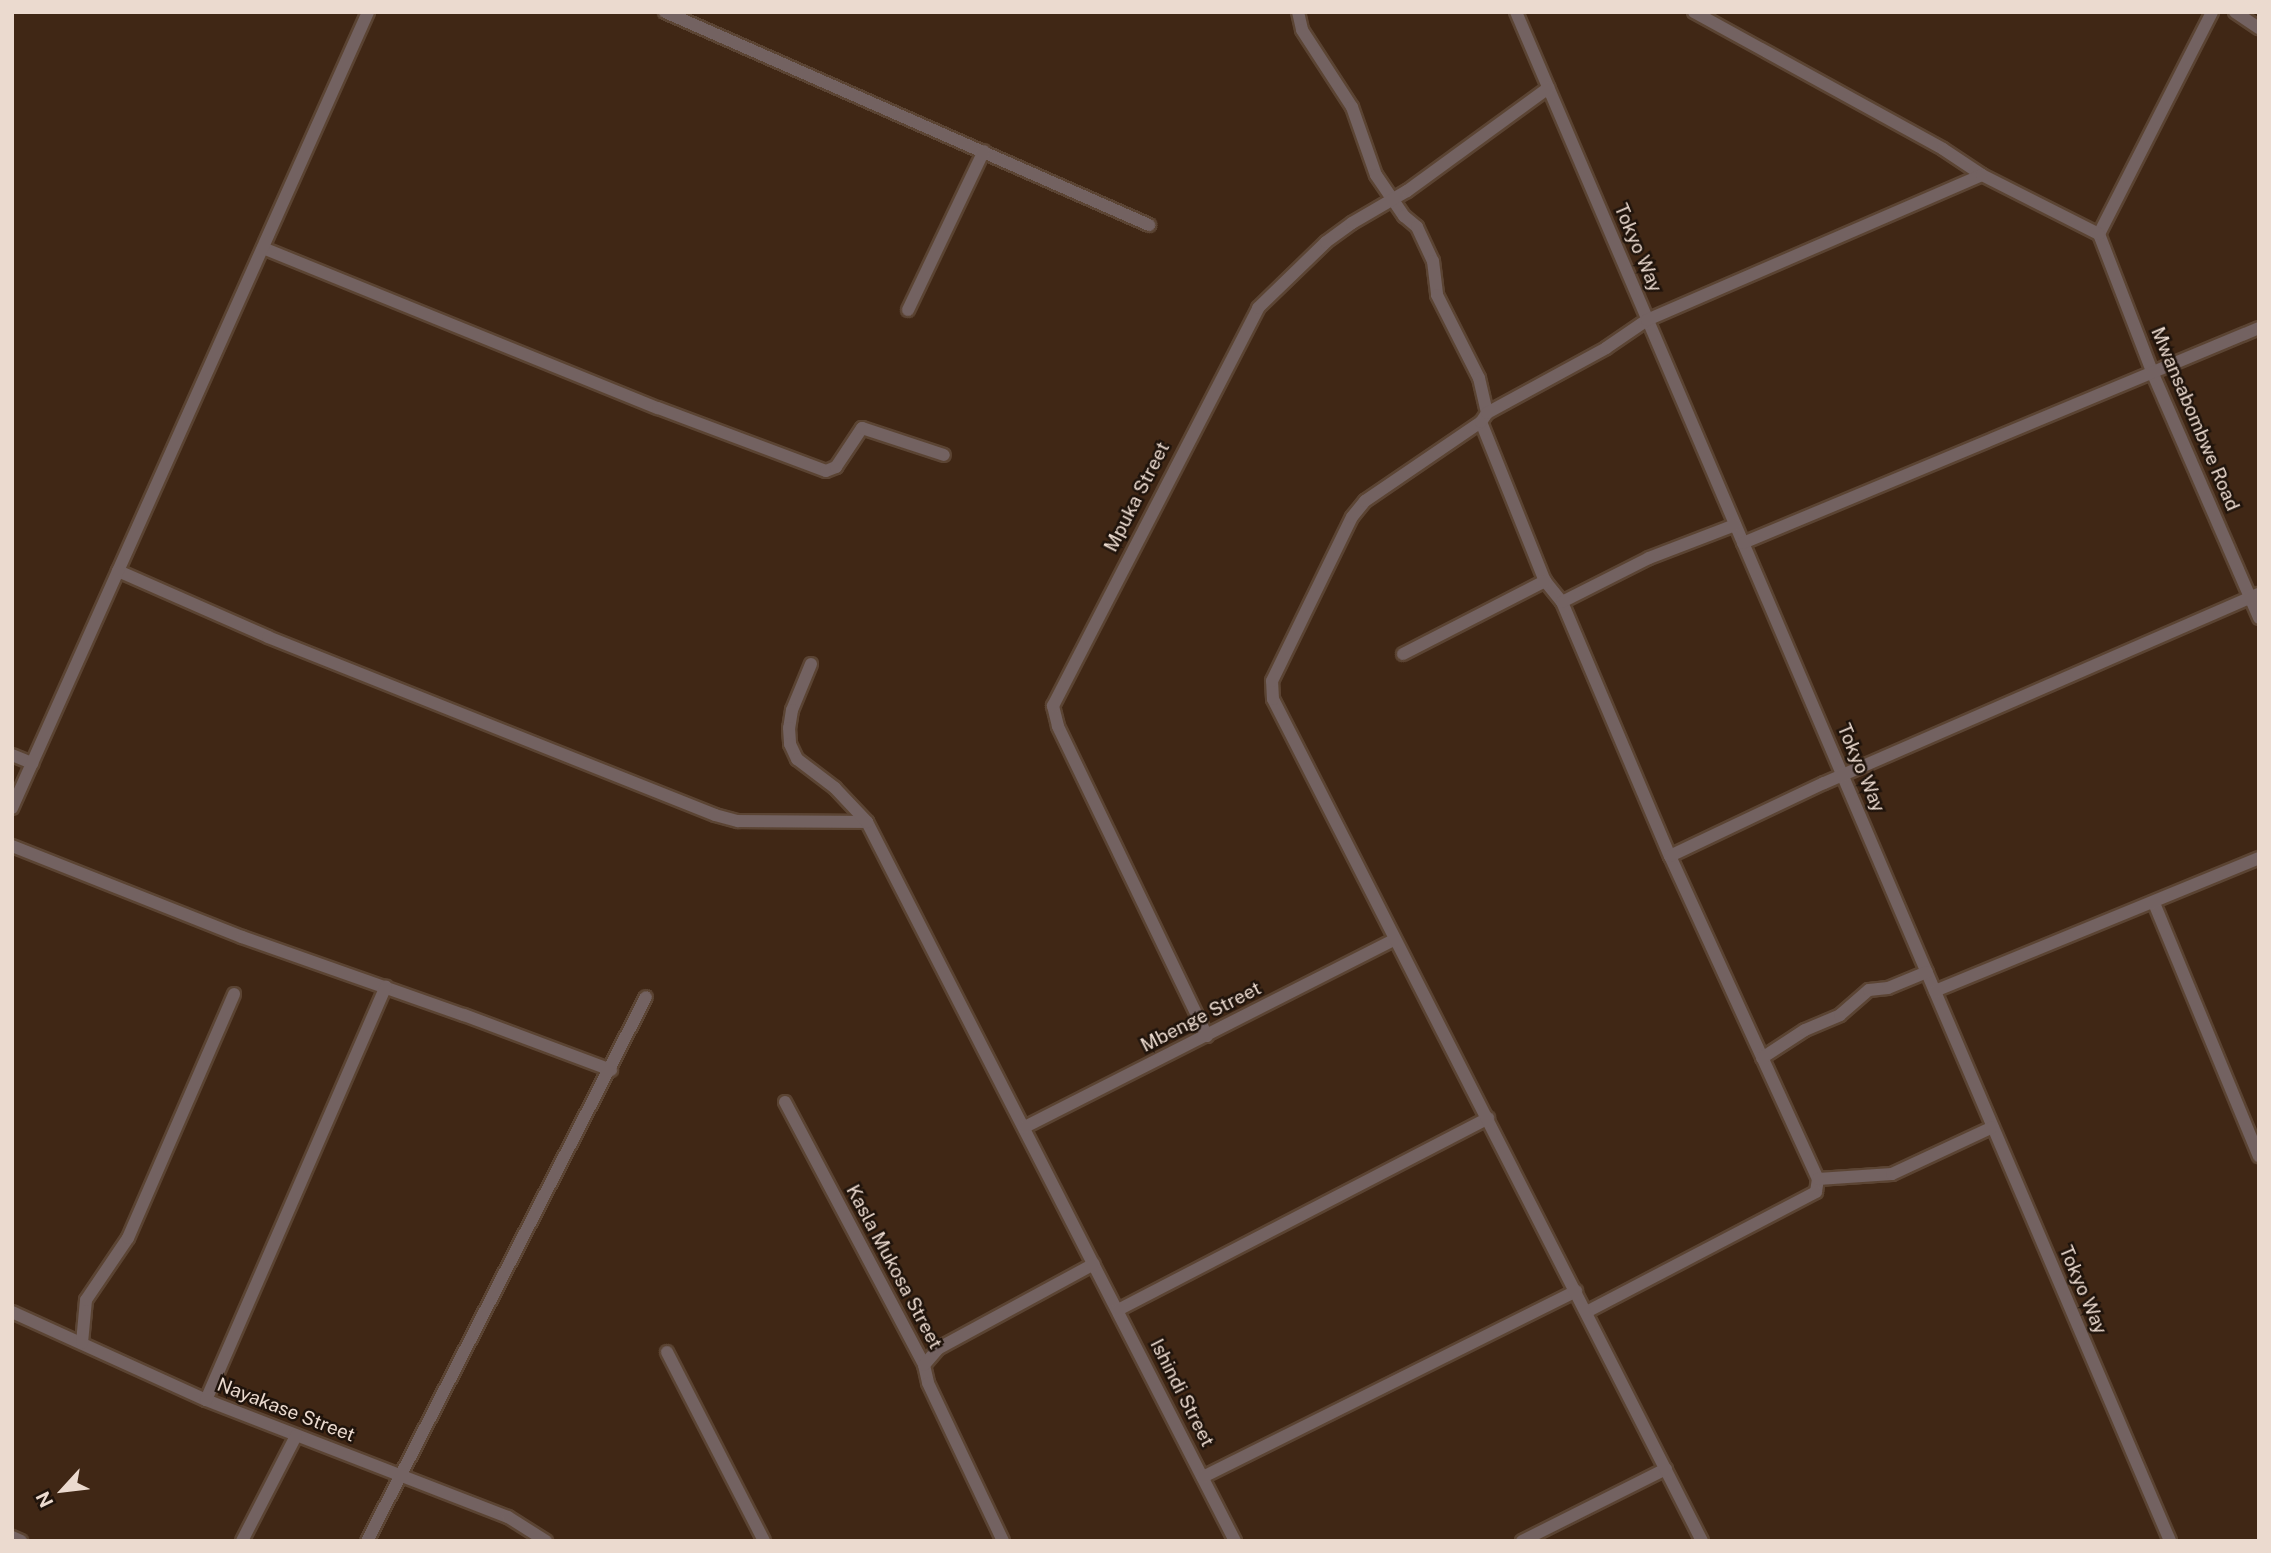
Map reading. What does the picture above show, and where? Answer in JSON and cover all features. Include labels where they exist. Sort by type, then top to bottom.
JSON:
[{"type":"street","points":[[12,808],[368,12]]},
{"type":"street","points":[[665,12],[1149,225]]},
{"type":"street","points":[[1298,12],[1302,30],[1352,107],[1371,166],[1404,216],[1418,227],[1433,261],[1437,295],[1479,378],[1484,417],[1545,581],[1562,602],[1670,856],[1818,1179],[1816,1192],[1587,1312]]},
{"type":"street","name":"Tokyo Way","points":[[1516,12],[2170,1541]]},
{"type":"street","points":[[1694,12],[1943,149],[1982,175],[2099,234],[2212,12]]},
{"type":"street","points":[[2235,12],[2259,28]]},
{"type":"street","name":"Mpuka Street","points":[[1207,1036],[1058,726],[1053,706],[1248,321],[1326,242],[1352,223],[1394,200],[1548,88]]},
{"type":"street","points":[[908,310],[984,151]]},
{"type":"street","points":[[1702,1541],[1488,1118],[1394,940],[1273,699],[1271,687],[1358,509],[1484,417],[1616,343],[1647,320],[1982,175]]},
{"type":"street","name":"Mwansabombwe Road","points":[[2099,234],[2153,374],[2254,596],[2259,618]]},
{"type":"street","points":[[263,248],[658,408],[825,471],[836,467],[862,428],[944,455]]},
{"type":"street","points":[[1743,543],[2259,328]]},
{"type":"street","points":[[1562,602],[1649,558],[1735,525]]},
{"type":"street","points":[[118,571],[280,642],[715,815],[738,821],[867,822]]},
{"type":"street","points":[[1403,654],[1545,581]]},
{"type":"street","points":[[1670,856],[1843,775],[2254,596]]},
{"type":"street","name":"Ishindi Street","points":[[811,664],[792,710],[789,727],[790,744],[797,759],[835,788],[867,822],[1236,1541]]},
{"type":"street","points":[[12,755],[32,763]]},
{"type":"street","points":[[12,846],[242,937],[611,1070]]},
{"type":"street","points":[[1935,991],[2259,858]]},
{"type":"street","points":[[2154,903],[2259,1156]]},
{"type":"street","name":"Mbenge Street","points":[[1025,1127],[1394,940]]},
{"type":"street","points":[[1762,1058],[1805,1030],[1840,1015],[1870,990],[1888,988],[1927,972]]},
{"type":"street","points":[[206,1399],[386,987]]},
{"type":"street","points":[[82,1343],[86,1300],[128,1238],[234,994]]},
{"type":"street","points":[[367,1541],[546,1188],[611,1070],[646,997]]},
{"type":"street","name":"Kasla Mukosa Street","points":[[785,1102],[925,1365],[928,1383],[998,1537]]},
{"type":"street","points":[[1118,1310],[1488,1118]]},
{"type":"street","points":[[1818,1179],[1892,1174],[1993,1127]]},
{"type":"street","points":[[925,1365],[939,1348],[1094,1264]]},
{"type":"street","points":[[1203,1477],[1576,1291]]},
{"type":"street","name":"Nayakase Street","points":[[12,1312],[206,1399],[509,1517],[546,1541]]},
{"type":"street","points":[[667,1352],[764,1541]]},
{"type":"street","points":[[242,1541],[296,1436]]},
{"type":"street","points":[[1522,1541],[1666,1469]]},
{"type":"street","points":[[12,1537],[21,1541]]}]
